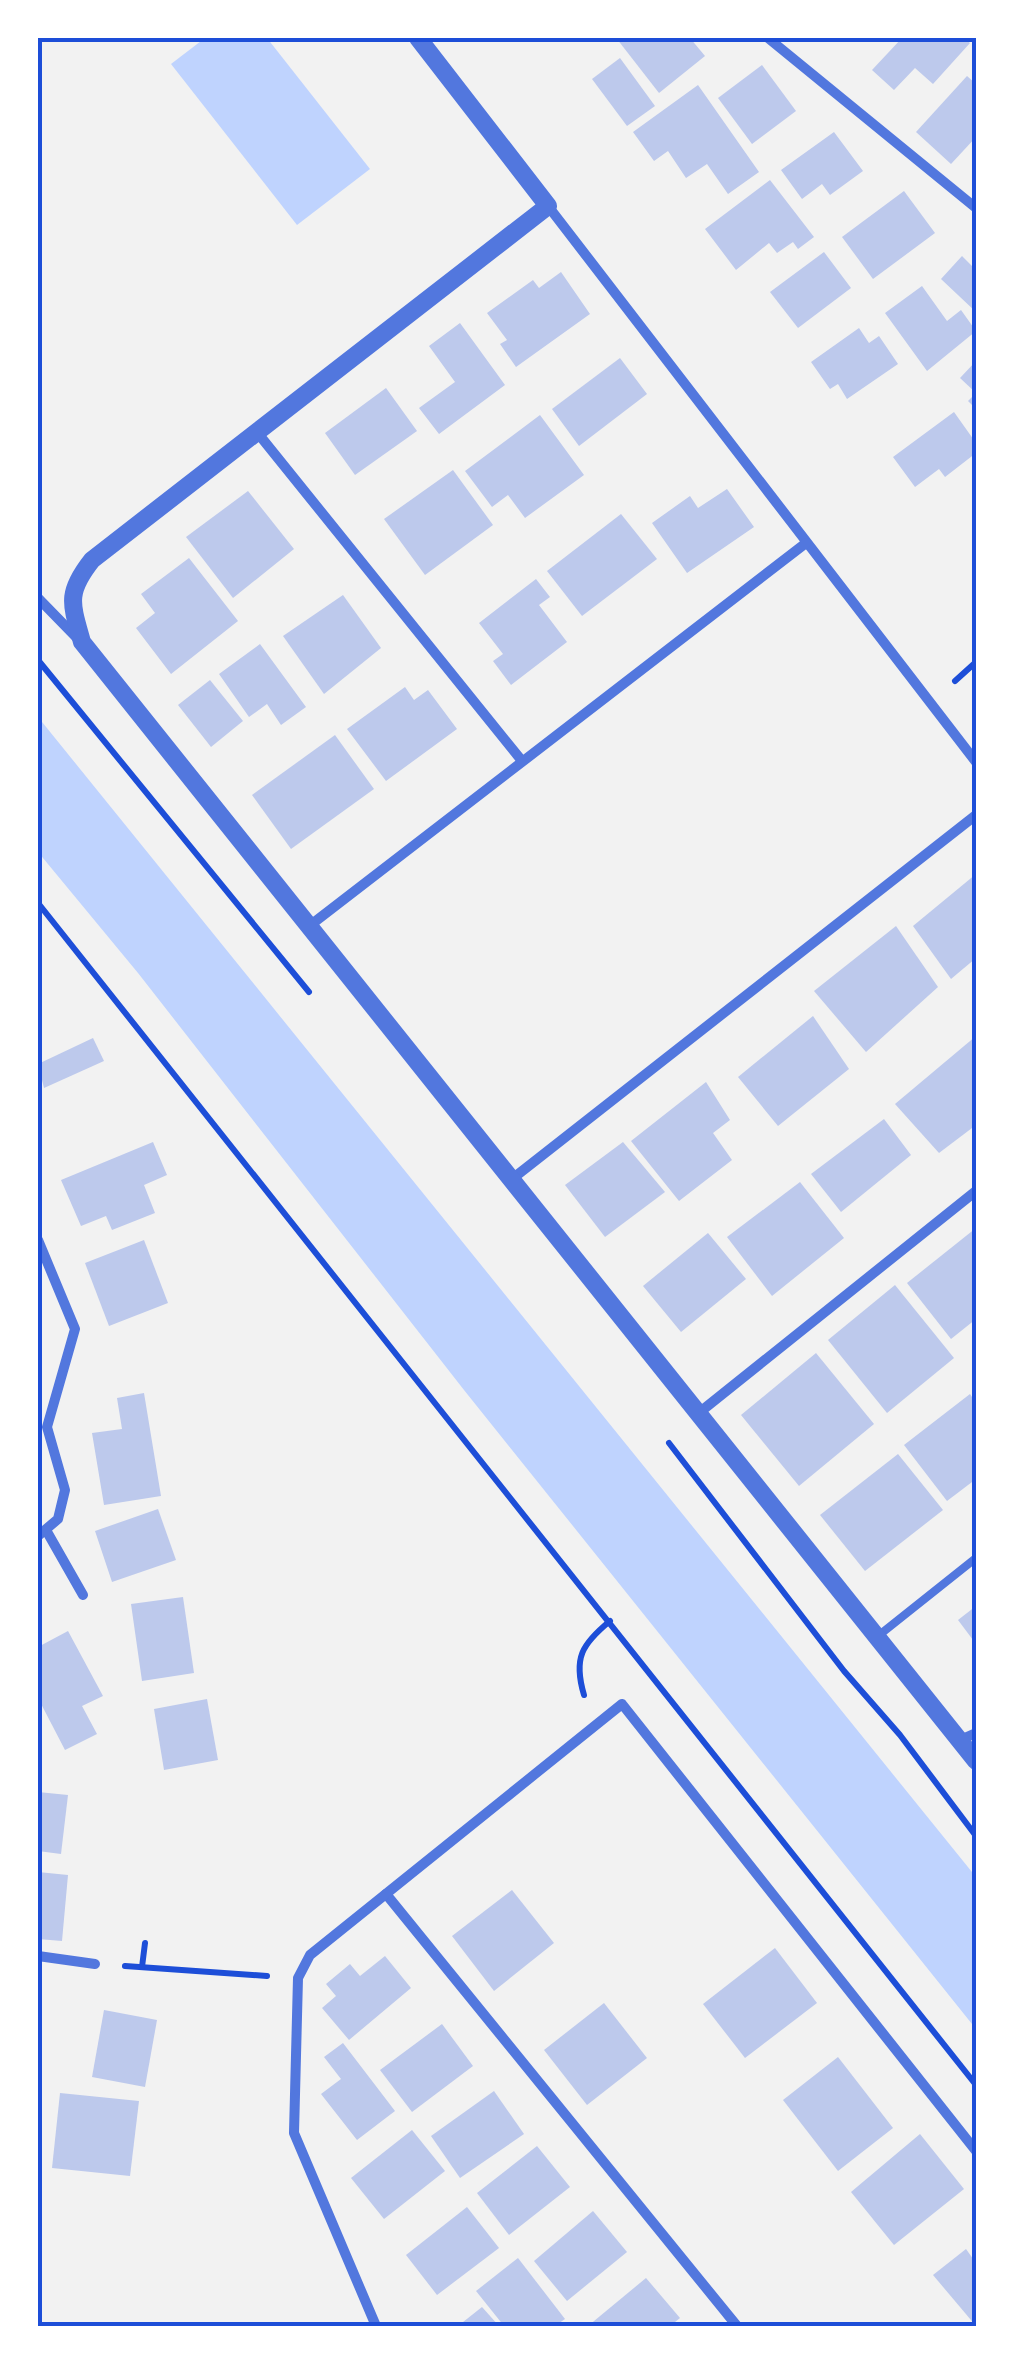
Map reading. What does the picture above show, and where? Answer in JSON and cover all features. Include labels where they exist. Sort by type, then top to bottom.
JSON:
[{"type":"street","points":[[418,38],[976,762]]},
{"type":"street","points":[[768,38],[976,208]]},
{"type":"street","points":[[82,642],[73,610],[74,582],[92,560],[548,206]]},
{"type":"street","points":[[256,431],[522,761]]},
{"type":"street","points":[[307,927],[806,542]]},
{"type":"street","points":[[38,598],[82,642],[878,1636],[968,1737],[976,1761]]},
{"type":"street","points":[[512,1179],[976,815]]},
{"type":"street","points":[[700,1412],[976,1191]]},
{"type":"street","points":[[38,1240],[75,1329],[48,1427],[65,1490],[58,1520],[42,1533],[83,1595]]},
{"type":"street","points":[[376,2326],[294,2133],[298,1978],[310,1956],[622,1704],[976,2151]]},
{"type":"street","points":[[386,1894],[738,2326]]},
{"type":"street","points":[[38,1956],[95,1964]]},
{"type":"lane","points":[[878,1636],[976,1558]]},
{"type":"path","points":[[38,660],[312,996]]},
{"type":"path","points":[[38,903],[976,2085]]},
{"type":"path","points":[[659,1430],[976,1836]]},
{"type":"path","points":[[604,1718],[582,1692],[580,1666],[585,1642],[610,1622]]},
{"type":"path","points":[[142,1967],[145,1943]]},
{"type":"path","points":[[95,1964],[298,1978]]},
{"type":"water","points":[[205,38],[267,38],[370,169],[297,225],[171,64]]},
{"type":"water","points":[[38,717],[976,1877],[976,2029],[38,852]]},
{"type":"building","points":[[690,38],[705,56],[659,93],[617,39]]},
{"type":"building","points":[[902,38],[964,38],[970,43],[933,84],[915,68],[894,90],[872,70]]},
{"type":"building","points":[[620,58],[655,106],[627,126],[592,79]]},
{"type":"building","points":[[762,65],[796,111],[752,144],[718,98]]},
{"type":"building","points":[[967,76],[976,84],[976,137],[951,164],[916,132]]},
{"type":"building","points":[[698,85],[759,172],[728,194],[707,164],[686,178],[668,151],[654,161],[633,132]]},
{"type":"building","points":[[834,132],[863,171],[830,195],[822,184],[802,199],[781,170]]},
{"type":"building","points":[[770,180],[814,237],[798,249],[793,242],[777,253],[769,243],[736,270],[705,229]]},
{"type":"building","points":[[904,191],[935,233],[873,279],[842,237]]},
{"type":"building","points":[[824,252],[851,288],[798,328],[770,292]]},
{"type":"building","points":[[962,256],[972,266],[976,261],[976,312],[941,279]]},
{"type":"building","points":[[561,272],[590,314],[516,367],[500,344],[507,340],[487,313],[533,280],[539,288]]},
{"type":"building","points":[[922,286],[947,321],[961,310],[976,331],[927,371],[885,313]]},
{"type":"building","points":[[460,323],[505,385],[439,434],[419,408],[455,382],[429,346]]},
{"type":"building","points":[[859,328],[869,343],[879,336],[898,364],[847,399],[838,384],[830,389],[811,362]]},
{"type":"building","points":[[620,358],[647,394],[579,446],[552,409]]},
{"type":"building","points":[[976,361],[976,393],[960,378]]},
{"type":"building","points":[[386,388],[417,431],[355,475],[325,433]]},
{"type":"building","points":[[976,393],[976,409],[968,401]]},
{"type":"building","points":[[954,412],[976,443],[976,453],[945,477],[939,469],[915,487],[893,457]]},
{"type":"building","points":[[540,415],[584,475],[525,518],[508,495],[492,507],[465,471]]},
{"type":"building","points":[[453,470],[493,525],[425,575],[384,519]]},
{"type":"building","points":[[727,489],[754,527],[687,573],[652,523],[690,496],[698,508]]},
{"type":"building","points":[[248,491],[294,549],[233,598],[186,537]]},
{"type":"building","points":[[621,514],[657,559],[582,616],[547,571]]},
{"type":"building","points":[[189,558],[238,621],[171,674],[136,628],[155,613],[141,594]]},
{"type":"building","points":[[536,579],[550,597],[539,605],[567,642],[511,685],[493,661],[503,654],[479,623]]},
{"type":"building","points":[[343,595],[381,648],[324,694],[283,636]]},
{"type":"building","points":[[260,644],[306,707],[281,725],[267,704],[249,717],[219,674]]},
{"type":"building","points":[[210,680],[243,721],[211,747],[178,705]]},
{"type":"building","points":[[405,687],[414,700],[428,690],[457,729],[386,781],[347,729]]},
{"type":"building","points":[[335,735],[374,789],[291,849],[252,795]]},
{"type":"building","points":[[976,874],[976,958],[951,979],[913,926]]},
{"type":"building","points":[[896,926],[938,987],[866,1052],[814,991]]},
{"type":"building","points":[[813,1016],[849,1069],[778,1126],[738,1077]]},
{"type":"building","points":[[976,1036],[976,1125],[939,1153],[895,1104]]},
{"type":"building","points":[[93,1038],[104,1061],[44,1088],[38,1064]]},
{"type":"building","points":[[706,1082],[730,1120],[713,1133],[732,1160],[679,1201],[631,1141]]},
{"type":"building","points":[[884,1119],[911,1155],[841,1212],[811,1174]]},
{"type":"building","points":[[153,1142],[167,1175],[144,1185],[155,1213],[112,1230],[106,1216],[81,1226],[61,1180]]},
{"type":"building","points":[[623,1142],[665,1192],[605,1237],[565,1185]]},
{"type":"building","points":[[800,1182],[844,1238],[772,1296],[727,1237]]},
{"type":"building","points":[[976,1228],[976,1319],[951,1339],[907,1283]]},
{"type":"building","points":[[708,1233],[746,1279],[681,1332],[643,1286]]},
{"type":"building","points":[[144,1240],[168,1303],[109,1326],[85,1263]]},
{"type":"building","points":[[895,1285],[954,1358],[887,1413],[828,1340]]},
{"type":"building","points":[[816,1353],[874,1424],[799,1486],[741,1415]]},
{"type":"building","points":[[144,1393],[161,1496],[104,1505],[92,1433],[122,1429],[117,1398]]},
{"type":"building","points":[[970,1394],[976,1403],[976,1479],[947,1501],[904,1445]]},
{"type":"building","points":[[898,1454],[943,1510],[865,1571],[820,1515]]},
{"type":"building","points":[[158,1509],[176,1560],[112,1582],[95,1531]]},
{"type":"building","points":[[183,1597],[194,1673],[142,1681],[131,1604]]},
{"type":"building","points":[[976,1606],[976,1644],[958,1620]]},
{"type":"building","points":[[68,1631],[103,1696],[82,1706],[97,1734],[65,1750],[38,1698],[38,1647]]},
{"type":"building","points":[[207,1699],[218,1760],[164,1770],[154,1709]]},
{"type":"building","points":[[38,1792],[68,1795],[61,1854],[38,1851]]},
{"type":"building","points":[[38,1872],[68,1875],[62,1941],[38,1939]]},
{"type":"building","points":[[512,1890],[554,1943],[494,1991],[452,1936]]},
{"type":"building","points":[[775,1948],[817,2003],[745,2058],[703,2004]]},
{"type":"building","points":[[385,1956],[411,1988],[349,2040],[322,2008],[336,1996],[326,1984],[350,1964],[360,1976]]},
{"type":"building","points":[[604,2003],[647,2058],[587,2105],[544,2050]]},
{"type":"building","points":[[104,2010],[157,2020],[145,2087],[92,2077]]},
{"type":"building","points":[[442,2024],[473,2066],[412,2112],[380,2070]]},
{"type":"building","points":[[343,2043],[395,2111],[357,2140],[321,2094],[341,2079],[324,2057]]},
{"type":"building","points":[[838,2057],[893,2128],[838,2171],[783,2100]]},
{"type":"building","points":[[494,2091],[524,2134],[460,2178],[431,2136]]},
{"type":"building","points":[[60,2093],[139,2101],[130,2176],[52,2168]]},
{"type":"building","points":[[412,2130],[445,2171],[384,2219],[351,2178]]},
{"type":"building","points":[[920,2134],[964,2189],[894,2245],[851,2192]]},
{"type":"building","points":[[537,2146],[570,2187],[509,2235],[477,2193]]},
{"type":"building","points":[[467,2207],[499,2248],[437,2295],[406,2255]]},
{"type":"building","points":[[593,2211],[627,2252],[567,2301],[534,2261]]},
{"type":"building","points":[[966,2249],[976,2263],[976,2326],[933,2275]]},
{"type":"building","points":[[518,2258],[565,2319],[555,2326],[504,2326],[476,2291]]},
{"type":"building","points":[[646,2278],[680,2318],[670,2326],[588,2326]]},
{"type":"building","points":[[482,2307],[499,2326],[458,2326]]}]
